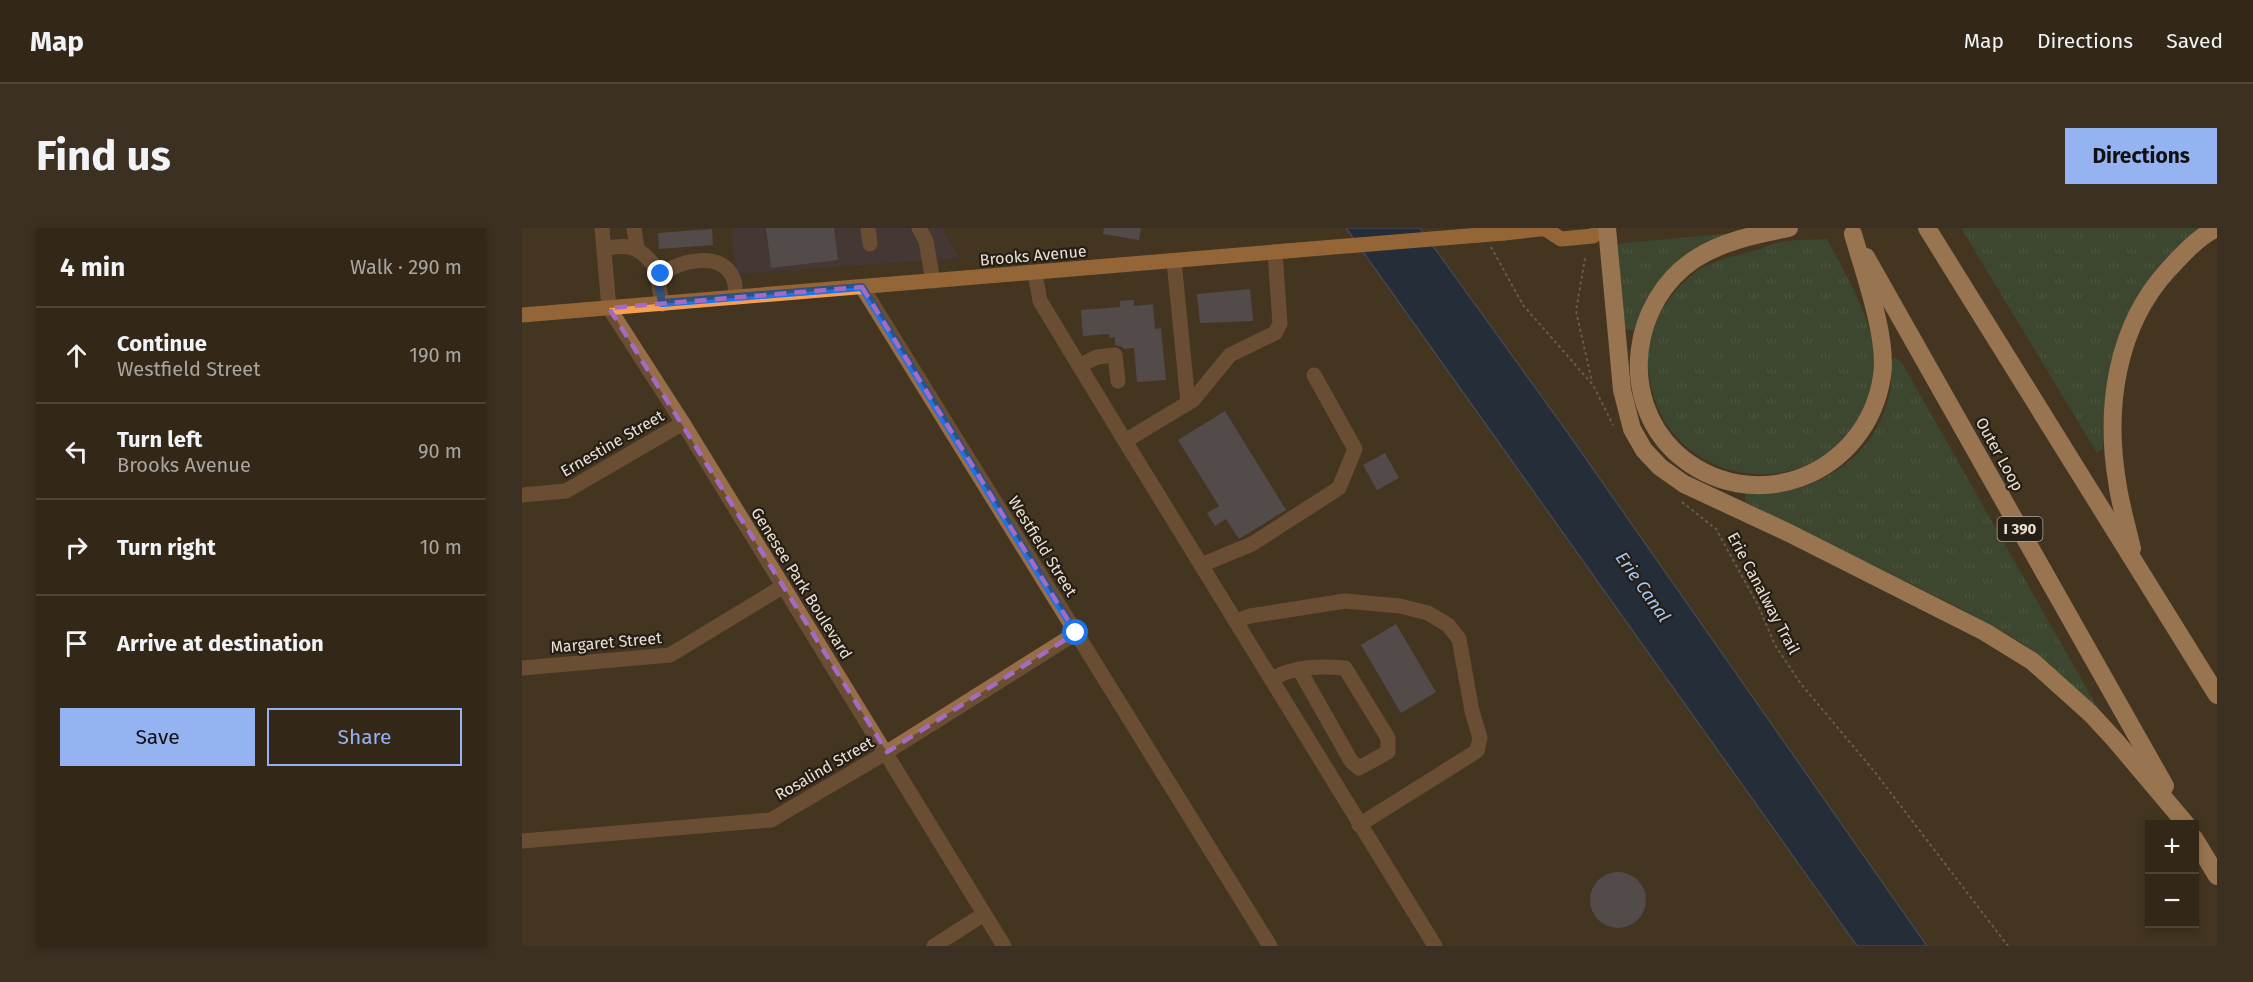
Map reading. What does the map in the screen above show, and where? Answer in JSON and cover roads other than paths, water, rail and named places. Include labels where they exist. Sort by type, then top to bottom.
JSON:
[{"type":"highway","points":[[1607,228],[1619,367],[1624,399],[1632,429],[1644,450],[1660,467],[1684,484],[1789,533],[1985,632],[2032,661],[2091,714],[2182,820]]},
{"type":"highway","points":[[1927,228],[2217,696]]},
{"type":"highway","points":[[2135,562],[2117,482],[2112,436],[2116,378],[2128,336],[2158,281],[2182,255],[2217,228]]},
{"type":"highway","points":[[1784,229],[1728,243],[1703,254],[1685,266],[1653,304],[1640,339],[1642,392],[1654,423],[1664,439],[1693,465],[1732,482],[1775,485],[1797,480],[1817,471],[1834,461],[1849,447],[1873,410],[1882,374],[1882,351],[1852,231]]},
{"type":"highway","name":"Outer Loop","points":[[1852,231],[2183,820]]},
{"type":"highway","points":[[2199,846],[2217,876]]},
{"type":"main road","name":"Brooks Avenue","points":[[522,315],[1525,230],[1548,229],[1561,239],[1593,236],[1600,228]]},
{"type":"street","name":"Genesee Park Boulevard","points":[[602,228],[609,308],[683,423],[1004,946]]},
{"type":"street","points":[[634,228],[637,248]]},
{"type":"street","points":[[868,228],[870,244]]},
{"type":"street","points":[[919,228],[926,241],[933,281]]},
{"type":"street","points":[[604,249],[626,246],[637,248],[661,274]]},
{"type":"street","points":[[1125,441],[1193,400],[1230,355],[1275,333],[1280,324],[1281,252]]},
{"type":"street","points":[[662,303],[658,280],[661,274],[684,262],[707,260],[726,267],[734,279],[736,297]]},
{"type":"street","points":[[1174,261],[1188,404]]},
{"type":"street","points":[[1035,273],[1040,301],[1435,946]]},
{"type":"street","name":"Westfield Street","points":[[862,287],[1270,946]]},
{"type":"street","points":[[1079,366],[1097,357],[1115,355],[1118,381]]},
{"type":"street","points":[[1201,565],[1252,544],[1340,488],[1355,448],[1314,375]]},
{"type":"street","name":"Ernestine Street","points":[[522,495],[566,491],[683,423]]},
{"type":"street","name":"Margaret Street","points":[[522,668],[670,655],[782,587]]},
{"type":"street","points":[[1235,621],[1250,616],[1345,601],[1400,606],[1428,613],[1448,625],[1459,639],[1472,711],[1480,738],[1477,751],[1359,825]]},
{"type":"street","name":"Rosalind Street","points":[[522,842],[771,820],[886,752],[1076,633]]},
{"type":"street","points":[[1271,679],[1282,673],[1299,669],[1318,665],[1346,668],[1388,738],[1388,752],[1359,768],[1351,760],[1299,669]]},
{"type":"street","points":[[934,946],[984,914]]},
{"type":"water","name":"Erie Canal","points":[[1346,228],[1420,228],[1568,433],[1927,946],[1857,946]]}]
